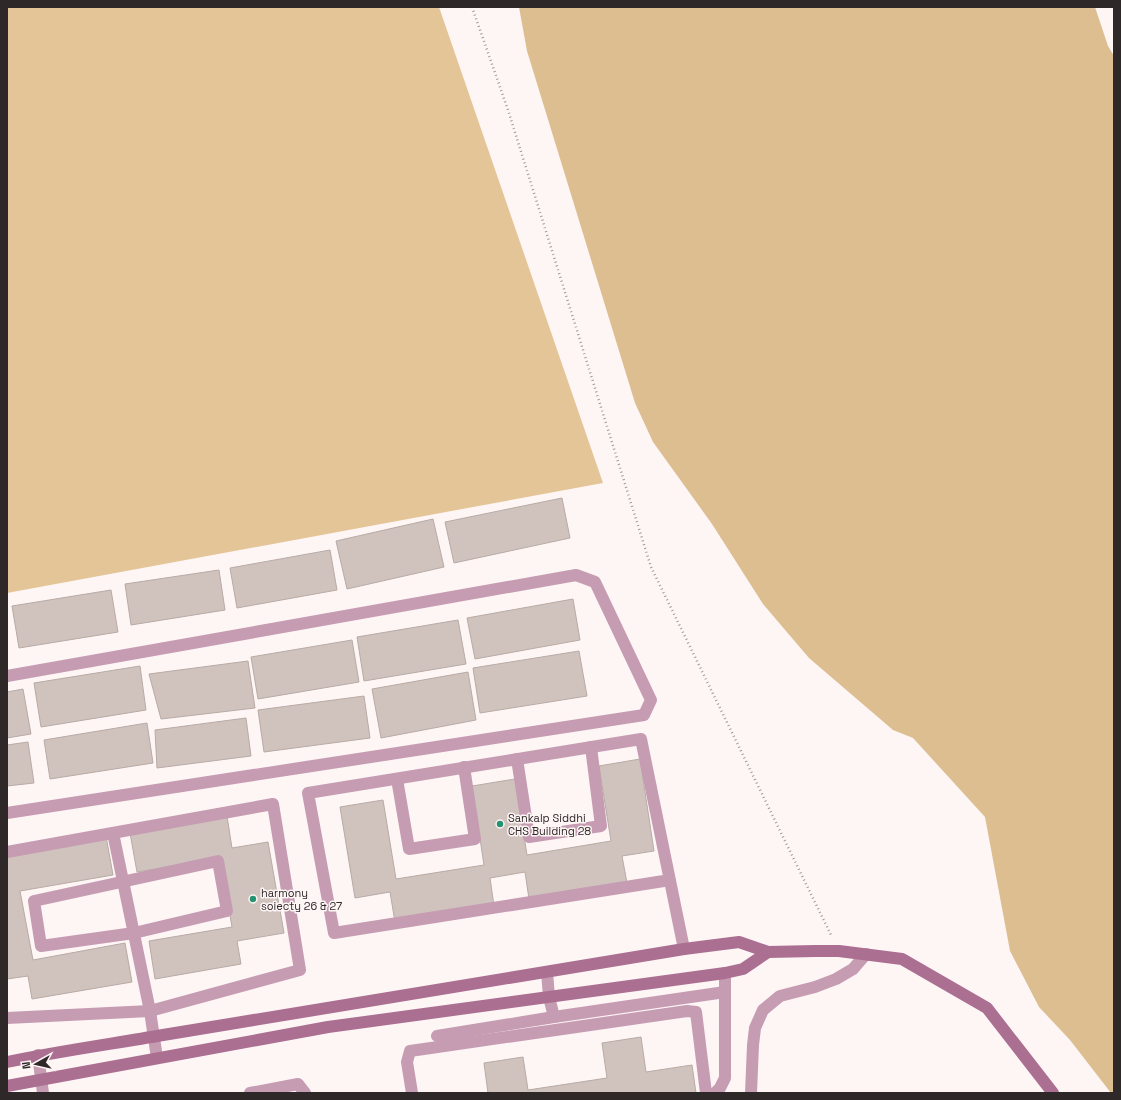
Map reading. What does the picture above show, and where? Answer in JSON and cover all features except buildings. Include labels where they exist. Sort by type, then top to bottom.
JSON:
[{"type":"street","points":[[7,676],[576,575],[595,582],[651,700],[644,715],[7,813]]},
{"type":"street","points":[[670,880],[334,933],[308,793],[641,739],[670,880],[684,949]]},
{"type":"street","points":[[517,759],[529,837],[601,826],[591,747]]},
{"type":"street","points":[[397,778],[409,849],[475,839],[464,767]]},
{"type":"street","points":[[7,852],[273,804],[300,970],[150,1011],[7,1018]]},
{"type":"street","points":[[113,833],[150,1011],[157,1058]]},
{"type":"street","points":[[218,861],[227,911],[134,933],[41,946],[34,901],[218,861]]},
{"type":"street","points":[[7,1062],[38,1055],[154,1037],[324,1007],[684,949],[739,942],[768,952],[839,951],[902,959],[987,1008],[1053,1093]]},
{"type":"street","points":[[7,1086],[42,1081],[157,1058],[328,1027],[725,973],[743,969],[768,952]]},
{"type":"street","points":[[751,1093],[753,1045],[756,1028],[763,1010],[780,996],[815,987],[836,979],[853,969],[866,954]]},
{"type":"street","points":[[547,972],[549,996],[554,1017]]},
{"type":"street","points":[[715,1093],[720,1088],[725,1078],[725,973]]},
{"type":"street","points":[[437,1036],[725,992]]},
{"type":"street","points":[[412,1093],[407,1062],[410,1051],[687,1011],[696,1012],[706,1093]]},
{"type":"street","points":[[38,1055],[43,1093]]},
{"type":"street","points":[[250,1093],[298,1084],[305,1093]]},
{"type":"path","points":[[472,7],[508,110],[650,567],[839,951]]},
{"type":"shaded area","points":[[7,7],[439,7],[603,483],[7,593]]},
{"type":"shaded area","points":[[519,7],[1095,7],[1108,46],[1114,56],[1114,1093],[1111,1093],[1070,1040],[1039,1007],[1010,951],[985,817],[913,738],[893,730],[809,658],[763,604],[712,524],[653,442],[635,403],[527,51]]},
{"type":"place","name":"Sankalp Siddhi CHS Building 28","points":[[500,824]]},
{"type":"place","name":"harmony soiecty 26 & 27","points":[[253,899]]}]
